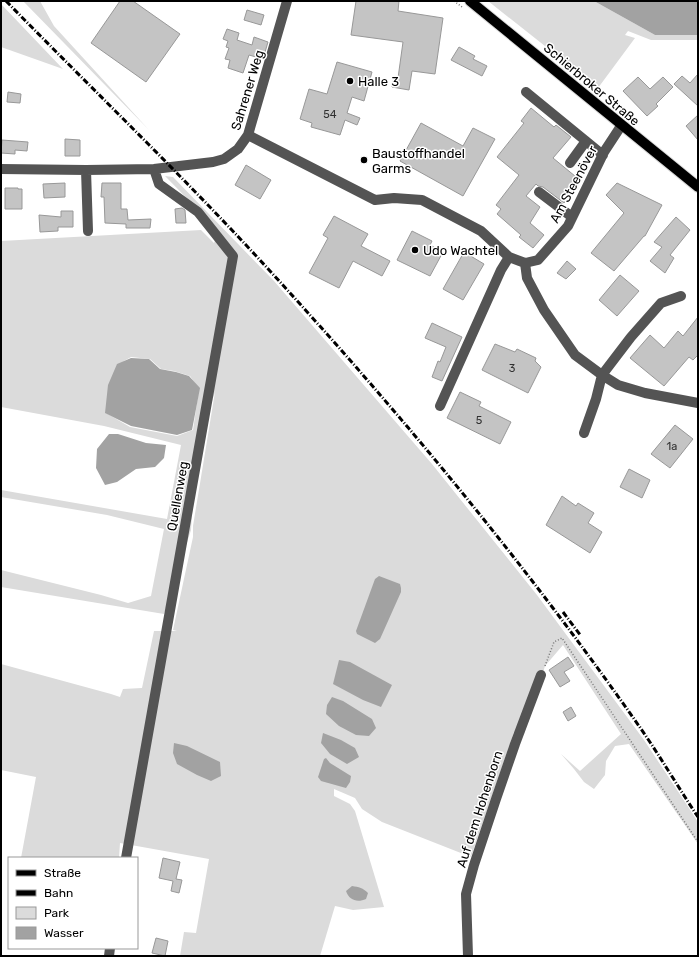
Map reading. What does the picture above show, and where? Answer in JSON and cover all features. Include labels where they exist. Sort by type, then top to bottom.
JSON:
[{"type":"main road","name":"Schierbroker Straße","points":[[470,1],[698,188]]},
{"type":"street","name":"Sahrener Weg","points":[[1,169],[154,169],[213,162],[224,159],[238,149],[248,135],[287,1]]},
{"type":"street","points":[[526,92],[603,155]]},
{"type":"street","name":"Am Steenöver","points":[[525,263],[538,260],[568,226],[603,155],[621,126]]},
{"type":"street","points":[[248,135],[375,200],[394,198],[422,200],[481,231],[509,257],[525,263],[527,278],[544,310],[576,355],[618,385],[646,393],[698,403]]},
{"type":"street","points":[[570,163],[586,141]]},
{"type":"street","name":"Quellenweg","points":[[126,857],[233,256],[198,212],[159,184],[154,169]]},
{"type":"street","points":[[86,170],[88,231]]},
{"type":"street","points":[[539,192],[572,217]]},
{"type":"street","points":[[440,406],[501,270],[509,257]]},
{"type":"street","points":[[584,433],[596,399],[602,375],[631,337],[661,303],[681,296]]},
{"type":"street","name":"Auf dem Hohenborn","points":[[468,956],[466,894],[498,792],[541,675]]},
{"type":"path","points":[[541,675],[554,642],[562,638],[698,842]]},
{"type":"green space","points":[[23,1],[40,1],[54,26],[149,130]]},
{"type":"green space","points":[[488,1],[594,1],[655,35],[698,35],[698,40],[651,40],[628,31],[625,35],[635,38],[598,88]]},
{"type":"green space","points":[[1,4],[63,69],[1,47]]},
{"type":"green space","points":[[165,176],[173,177],[274,281],[432,464],[537,595],[644,740],[698,822],[698,844],[629,744],[615,746],[606,761],[605,775],[594,789],[584,782],[561,754],[580,771],[621,734],[563,645],[545,666],[524,734],[514,732],[471,857],[382,822],[362,809],[355,798],[334,789],[334,796],[350,804],[355,811],[384,907],[353,910],[335,906],[320,956],[180,956],[184,932],[196,933],[209,859],[120,843],[119,857],[21,857],[36,777],[1,770],[1,664],[120,697],[123,689],[142,688],[154,631],[177,631],[173,630],[193,537],[193,526],[215,392],[197,446],[191,530],[164,614],[1,587],[1,570],[128,603],[151,596],[164,529],[107,515],[1,497],[1,490],[167,519],[181,445],[104,426],[1,407],[1,241],[201,230],[214,243],[219,231]],"holes":[[[131,357],[150,359],[161,369],[190,376],[199,389],[193,430],[177,436],[130,427],[106,413],[117,365]]]},
{"type":"water","points":[[594,1],[698,1],[698,35],[655,35]]},
{"type":"water","points":[[131,358],[149,359],[160,369],[189,376],[200,388],[192,430],[177,435],[131,426],[105,413],[108,385],[117,364]]},
{"type":"water","points":[[109,434],[118,434],[146,443],[166,445],[164,458],[155,467],[136,469],[117,482],[105,485],[96,468],[97,449]]},
{"type":"water","points":[[379,576],[400,584],[401,592],[380,639],[375,643],[357,634],[356,631],[375,579]]},
{"type":"water","points":[[339,660],[350,662],[392,685],[381,707],[363,700],[333,684]]},
{"type":"water","points":[[332,697],[343,701],[372,719],[376,728],[369,736],[356,735],[339,726],[326,714],[327,705]]},
{"type":"water","points":[[323,733],[341,740],[355,748],[359,757],[347,764],[330,754],[321,743]]},
{"type":"water","points":[[174,743],[187,746],[220,762],[221,776],[211,781],[177,764],[173,753]]},
{"type":"water","points":[[326,758],[330,763],[351,776],[350,782],[346,788],[321,781],[318,777],[324,759]]},
{"type":"water","points":[[352,886],[361,888],[368,893],[366,899],[357,901],[351,899],[346,891]]},
{"type":"building","points":[[120,1],[133,1],[180,34],[146,82],[91,43]]},
{"type":"building","points":[[356,1],[399,1],[398,11],[443,18],[435,74],[412,71],[409,90],[392,87],[394,77],[398,78],[403,42],[351,35]]},
{"type":"building","points":[[247,10],[264,15],[261,25],[244,20]]},
{"type":"building","points":[[227,29],[239,33],[237,40],[252,45],[254,37],[268,42],[263,59],[249,55],[243,73],[228,68],[230,60],[225,59],[229,48],[226,47],[228,41],[223,39]]},
{"type":"building","points":[[459,47],[475,56],[473,59],[487,66],[482,76],[451,60]]},
{"type":"building","points":[[337,62],[372,72],[364,101],[352,97],[347,113],[360,118],[357,125],[345,120],[340,135],[311,127],[312,123],[300,119],[309,89],[327,94]]},
{"type":"building","points":[[698,74],[698,106],[674,84],[682,76],[690,83]]},
{"type":"building","points":[[638,77],[650,89],[663,77],[673,87],[656,104],[658,106],[647,116],[623,91]]},
{"type":"building","points":[[8,92],[21,94],[20,103],[7,102]]},
{"type":"building","points":[[531,108],[554,127],[556,125],[571,137],[553,158],[581,181],[564,203],[543,187],[536,184],[526,196],[540,207],[530,223],[544,235],[533,248],[519,237],[521,235],[497,214],[501,209],[496,205],[519,175],[497,157],[524,123],[521,121]]},
{"type":"building","points":[[698,115],[698,140],[686,126]]},
{"type":"building","points":[[421,123],[463,146],[473,128],[495,139],[463,196],[400,161]]},
{"type":"building","points":[[65,139],[80,140],[80,156],[65,156]]},
{"type":"building","points":[[2,140],[28,142],[27,151],[15,150],[15,154],[1,153]]},
{"type":"building","points":[[246,165],[271,180],[260,199],[235,185]]},
{"type":"building","points":[[65,183],[65,197],[44,198],[43,184]]},
{"type":"building","points":[[102,183],[121,183],[121,209],[127,209],[128,220],[151,219],[150,228],[126,228],[126,224],[105,223],[104,197],[101,197]]},
{"type":"building","points":[[617,183],[662,205],[645,236],[614,271],[591,253],[624,213],[606,195]]},
{"type":"building","points":[[5,188],[22,189],[22,209],[5,209]]},
{"type":"building","points":[[182,208],[185,210],[186,223],[176,223],[175,209]]},
{"type":"building","points":[[61,211],[73,211],[73,227],[58,227],[58,231],[40,232],[39,215],[61,217]]},
{"type":"building","points":[[334,216],[368,234],[361,246],[390,261],[382,276],[353,261],[339,288],[309,273],[328,238],[323,235]]},
{"type":"building","points":[[676,217],[690,230],[670,255],[674,258],[665,273],[650,261],[662,247],[654,242]]},
{"type":"building","name":"Udo Wachtel","points":[[412,231],[432,241],[430,245],[443,252],[430,276],[397,260]]},
{"type":"building","points":[[464,252],[484,264],[463,300],[443,289]]},
{"type":"building","points":[[567,261],[576,269],[566,279],[557,273]]},
{"type":"building","points":[[620,275],[639,291],[617,316],[599,300]]},
{"type":"building","points":[[698,317],[698,355],[693,360],[689,357],[664,386],[630,358],[650,335],[664,348],[678,331],[683,336]]},
{"type":"building","points":[[432,323],[462,337],[442,381],[432,377],[438,361],[440,362],[446,347],[425,338]]},
{"type":"building","points":[[495,344],[515,352],[517,349],[536,358],[535,361],[541,367],[528,393],[482,370]]},
{"type":"building","points":[[460,392],[481,402],[479,406],[511,422],[500,444],[447,418]]},
{"type":"building","points":[[675,425],[693,439],[670,468],[651,454]]},
{"type":"building","points":[[629,469],[650,480],[642,498],[620,487]]},
{"type":"building","points":[[562,496],[576,506],[578,503],[594,513],[588,523],[602,532],[590,553],[546,525]]},
{"type":"building","points":[[568,657],[574,666],[564,672],[570,681],[560,687],[549,670]]},
{"type":"building","points":[[571,707],[576,716],[568,721],[563,712]]},
{"type":"building","points":[[163,858],[180,862],[176,879],[182,880],[179,893],[171,891],[173,881],[159,878]]},
{"type":"building","points":[[156,938],[168,941],[165,956],[152,953]]},
{"type":"railway","points":[[6,1],[238,236],[368,380],[462,492],[553,608],[647,737],[698,817]]},
{"type":"railway","points":[[563,612],[581,636]]},
{"type":"place","name":"Halle 3","points":[[350,81]]},
{"type":"place","name":"Baustoffhandel Garms","points":[[364,160]]},
{"type":"place","name":"Udo Wachtel","points":[[415,250]]}]
